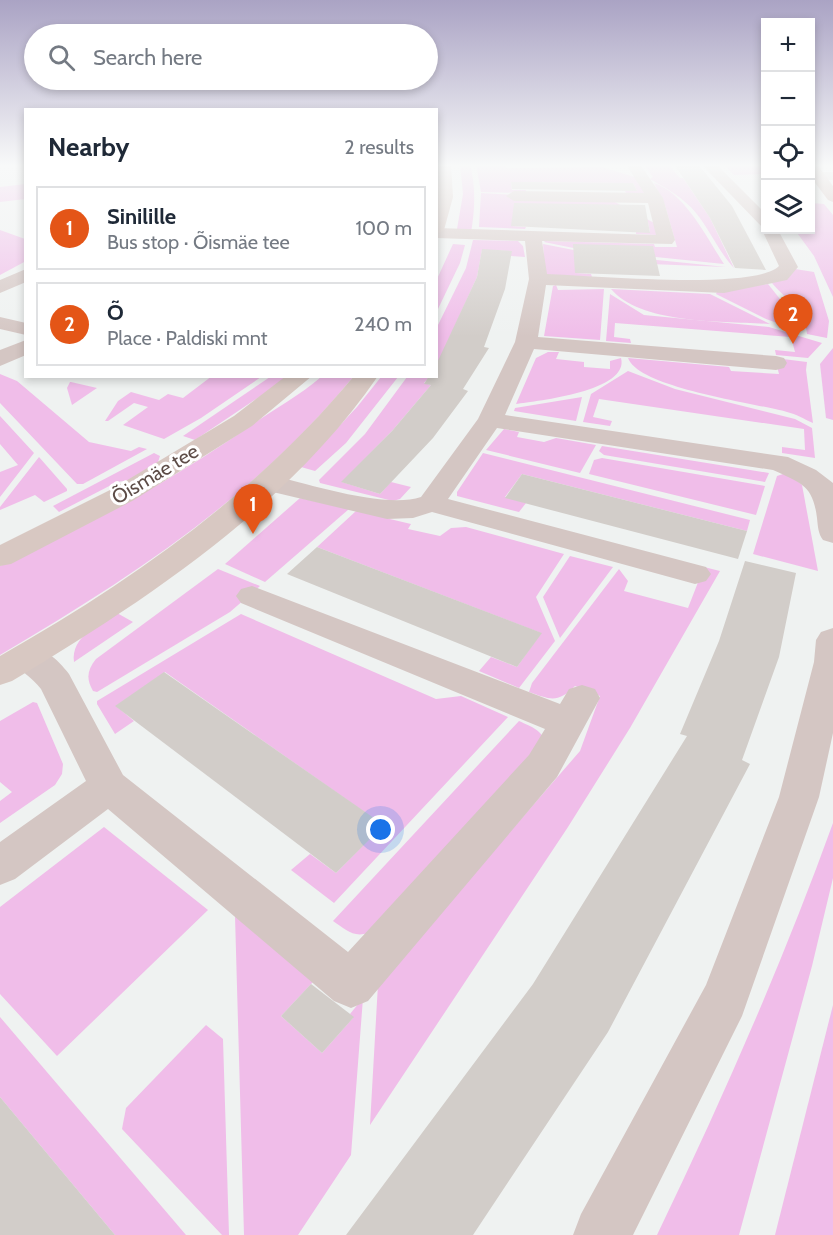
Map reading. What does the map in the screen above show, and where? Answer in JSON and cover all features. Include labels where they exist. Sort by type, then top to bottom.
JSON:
[{"type":"main road","name":"Õismäe tee","points":[[0,557],[133,488],[243,421],[298,378]]},
{"type":"main road","points":[[14,664],[179,555],[270,483],[351,398],[366,378]]},
{"type":"street","points":[[438,232],[666,240],[661,222]]},
{"type":"street","points":[[538,279],[713,287],[766,280],[780,276],[789,267],[772,234]]},
{"type":"street","points":[[431,503],[490,420],[526,342],[538,279],[533,236]]},
{"type":"street","points":[[0,287],[24,275]]},
{"type":"street","points":[[0,323],[24,329]]},
{"type":"street","points":[[526,342],[776,363]]},
{"type":"street","points":[[0,359],[24,347]]},
{"type":"street","points":[[490,420],[779,463],[815,478],[828,495],[833,534]]},
{"type":"street","points":[[270,483],[387,510],[413,509],[431,503],[695,574]]},
{"type":"street","points":[[14,664],[46,670],[56,682],[110,786],[351,984],[543,766],[575,710],[252,596]]},
{"type":"street","points":[[602,1235],[725,999],[799,797],[831,662],[833,640]]},
{"type":"street","points":[[0,866],[110,786]]},
{"type":"shaded area","points":[[458,222],[472,222],[471,233],[457,229]]},
{"type":"shaded area","points":[[479,222],[512,222],[512,226],[526,227],[525,229],[479,227]]},
{"type":"shaded area","points":[[638,222],[652,222],[658,225],[657,235],[636,234],[636,231],[650,232],[648,222]]},
{"type":"shaded area","points":[[670,222],[697,222],[724,264],[646,256],[647,259],[726,267],[575,261],[576,273],[591,274],[592,277],[545,273],[543,244],[589,253],[545,241],[654,244],[655,247],[677,247]]},
{"type":"shaded area","points":[[702,222],[712,222],[734,268],[724,255]]},
{"type":"shaded area","points":[[815,222],[833,222],[833,297],[814,256],[798,234],[815,234]]},
{"type":"shaded area","points":[[0,230],[24,239],[24,262],[0,275]]},
{"type":"shaded area","points":[[473,240],[518,241],[523,246],[525,257],[511,256],[511,251],[482,250],[477,277],[438,363],[438,325],[466,268]]},
{"type":"shaded area","points":[[453,244],[465,245],[460,263],[438,309],[438,277]]},
{"type":"shaded area","points":[[795,269],[814,272],[829,321],[827,338],[807,334],[799,313],[772,283]]},
{"type":"shaded area","points":[[768,284],[800,324],[800,331],[766,319],[716,294],[718,290]]},
{"type":"shaded area","points":[[556,285],[558,290],[604,289],[600,340],[544,336],[553,286]]},
{"type":"shaded area","points":[[611,289],[710,294],[770,324],[708,321],[663,315],[625,301]]},
{"type":"shaded area","points":[[610,294],[644,315],[769,327],[822,343],[808,358],[776,355],[775,350],[795,352],[791,337],[615,323],[614,337],[630,339],[631,343],[606,341]]},
{"type":"shaded area","points":[[833,348],[833,420],[826,418],[820,364]]},
{"type":"shaded area","points":[[548,352],[559,352],[556,359],[584,362],[584,367],[610,369],[610,361],[621,358],[620,369],[611,379],[580,392],[516,404],[536,358]]},
{"type":"shaded area","points":[[628,358],[729,367],[731,371],[779,374],[775,358],[807,362],[813,423],[790,413],[675,386],[637,369]]},
{"type":"shaded area","points":[[628,371],[675,389],[795,419],[812,428],[815,458],[782,453],[782,447],[805,450],[804,429],[599,399],[593,417],[612,421],[610,426],[583,422],[591,394]]},
{"type":"shaded area","points":[[0,374],[17,381],[89,442],[131,451],[139,447],[147,449],[83,484],[77,484],[0,403]]},
{"type":"shaded area","points":[[209,378],[260,378],[201,418],[164,439],[123,425],[148,407],[134,403],[105,421],[118,401],[131,392],[159,400],[168,394],[183,398]]},
{"type":"shaded area","points":[[269,378],[288,378],[195,440],[183,436]]},
{"type":"shaded area","points":[[320,378],[352,378],[275,460],[189,532],[97,596],[0,655],[0,566],[98,518],[161,483],[296,396]]},
{"type":"shaded area","points":[[380,378],[397,378],[346,443],[315,471],[301,467],[357,407]]},
{"type":"shaded area","points":[[406,378],[428,378],[424,383],[431,385],[392,431],[342,482],[380,494],[391,482],[411,487],[400,499],[393,501],[320,483],[319,480],[365,434]]},
{"type":"shaded area","points":[[70,382],[97,388],[72,405],[67,388]]},
{"type":"shaded area","points":[[582,397],[576,421],[514,411],[515,408]]},
{"type":"shaded area","points":[[0,416],[34,453],[0,497],[0,472],[18,465],[0,444]]},
{"type":"shaded area","points":[[504,429],[519,432],[517,437],[544,442],[556,438],[596,445],[580,473],[486,450]]},
{"type":"shaded area","points":[[602,446],[769,473],[765,482],[604,455],[599,451]]},
{"type":"shaded area","points":[[154,453],[160,456],[158,462],[130,480],[117,482],[59,512],[53,506]]},
{"type":"shaded area","points":[[483,453],[750,520],[747,531],[522,474],[505,497],[526,503],[519,512],[457,496],[457,492]]},
{"type":"shaded area","points":[[39,457],[67,491],[44,502],[35,495],[0,510],[0,507]]},
{"type":"shaded area","points":[[602,458],[765,486],[756,515],[589,474],[594,460]]},
{"type":"shaded area","points":[[783,474],[793,477],[802,485],[818,571],[753,554],[777,476]]},
{"type":"shaded area","points":[[300,498],[349,509],[265,582],[225,564]]},
{"type":"shaded area","points":[[356,511],[411,524],[408,529],[440,536],[451,528],[466,527],[564,554],[536,597],[555,641],[519,688],[479,671],[491,657],[517,667],[541,633],[317,547]]},
{"type":"shaded area","points":[[570,556],[613,567],[560,638],[543,597]]},
{"type":"shaded area","points":[[704,567],[720,571],[630,728],[568,827],[370,1125],[378,984],[580,751],[600,696],[575,686],[559,697],[543,697],[529,692],[532,683],[619,569],[628,581],[624,591],[688,608]]},
{"type":"shaded area","points":[[218,569],[260,586],[230,612],[97,692],[93,691],[88,675],[96,659]]},
{"type":"shaded area","points":[[117,613],[133,622],[74,662],[74,653],[82,638]]},
{"type":"shaded area","points":[[241,614],[436,699],[461,696],[508,717],[334,903],[291,870],[310,854],[336,873],[383,825],[165,672],[116,706],[134,721],[115,734],[97,704],[97,701]]},
{"type":"shaded area","points":[[33,702],[37,703],[63,764],[62,774],[55,785],[0,823],[0,801],[12,792],[0,782],[0,721]]},
{"type":"shaded area","points":[[519,721],[540,732],[546,745],[368,933],[353,934],[333,921]]},
{"type":"shaded area","points":[[833,823],[833,878],[812,966],[739,1235],[657,1235],[750,1031]]},
{"type":"shaded area","points":[[104,827],[208,910],[57,1056],[0,994],[0,907]]},
{"type":"shaded area","points":[[235,916],[313,982],[281,1016],[322,1053],[353,1018],[350,1014],[363,998],[351,1155],[298,1235],[244,1235]]},
{"type":"shaded area","points":[[833,1005],[833,1235],[775,1235]]},
{"type":"shaded area","points":[[0,1017],[186,1235],[115,1235],[0,1097]]},
{"type":"shaded area","points":[[206,1025],[223,1039],[229,1235],[222,1235],[122,1129],[126,1108]]},
{"type":"building","points":[[512,222],[648,222],[650,233],[511,226]]},
{"type":"building","points":[[712,222],[740,222],[766,270],[735,268]]},
{"type":"building","points":[[573,244],[653,246],[660,276],[575,273]]},
{"type":"building","points":[[482,249],[512,251],[505,289],[484,347],[489,348],[463,389],[468,391],[433,438],[380,494],[341,482],[392,431],[431,385],[424,384],[428,378],[438,378],[438,361],[477,277]]},
{"type":"building","points":[[522,474],[747,531],[738,559],[505,498]]},
{"type":"building","points":[[317,547],[542,633],[517,667],[287,574]]},
{"type":"building","points":[[745,561],[796,573],[779,657],[742,760],[750,764],[608,1032],[473,1235],[346,1235],[533,984],[687,736],[680,734],[719,641]]},
{"type":"building","points":[[164,672],[384,825],[336,873],[115,706]]},
{"type":"building","points":[[311,984],[354,1017],[322,1053],[281,1016]]},
{"type":"building","points":[[0,1097],[115,1235],[0,1235]]},
{"type":"place","name":"Õ","points":[[793,344]]},
{"type":"place","name":"Sinilille","points":[[253,534]]}]
